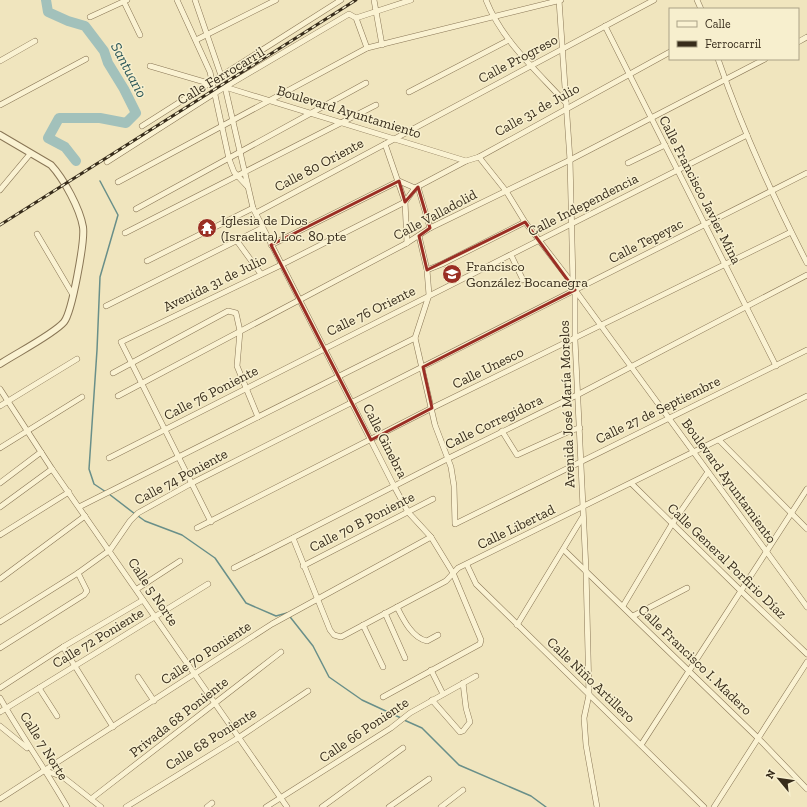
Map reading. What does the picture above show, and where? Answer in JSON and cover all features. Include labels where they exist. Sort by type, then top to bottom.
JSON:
[{"type":"street","name":"Calle Ginebra","points":[[177,0],[196,40],[215,93],[229,159],[238,176],[247,186]]},
{"type":"street","name":"Calle Ginebra","points":[[195,0],[222,76],[246,173],[247,186],[254,210],[262,228],[408,512],[431,537],[453,573],[481,640],[480,644],[431,670]]},
{"type":"street","points":[[196,40],[276,0]]},
{"type":"street","points":[[142,126],[341,0]]},
{"type":"street","points":[[374,0],[382,45]]},
{"type":"street","points":[[366,48],[356,18],[375,10],[410,0]]},
{"type":"street","points":[[486,0],[493,18],[509,40],[566,105]]},
{"type":"street","points":[[118,182],[272,101],[366,48],[493,18],[560,0]]},
{"type":"street","name":"Avenida José María Morelos","points":[[560,0],[573,224],[573,283],[576,290],[575,340],[579,394],[582,508],[586,570],[589,695],[584,718],[586,745],[598,807]]},
{"type":"street","name":"Calle Progreso","points":[[393,139],[654,0]]},
{"type":"street","points":[[90,17],[125,1],[140,35]]},
{"type":"street","name":"Calle Ferrocarril","points":[[107,162],[215,93],[349,14],[356,18]]},
{"type":"street","name":"Calle Francisco Javier Mina","points":[[605,26],[776,366]]},
{"type":"street","points":[[410,92],[509,40]]},
{"type":"street","points":[[0,61],[35,41]]},
{"type":"street","name":"Calle 31 de Julio","points":[[405,202],[417,187],[466,161],[479,157],[566,105],[669,53]]},
{"type":"street","points":[[0,105],[86,59]]},
{"type":"street","points":[[718,60],[747,135],[771,191],[807,263]]},
{"type":"street","name":"Calle Valladolid","points":[[118,396],[142,385],[240,331],[407,244],[430,228],[570,160],[763,60]]},
{"type":"street","points":[[150,66],[210,82]]},
{"type":"street","points":[[136,209],[366,83]]},
{"type":"street","name":"Boulevard Ayuntamiento","points":[[225,87],[312,112],[466,161]]},
{"type":"street","points":[[125,233],[246,173],[376,105]]},
{"type":"street","points":[[0,135],[51,165],[57,171],[67,190],[83,228],[70,311],[63,323],[0,364]]},
{"type":"street","name":"Calle Independencia","points":[[429,296],[747,135]]},
{"type":"street","name":"Calle 80 Oriente","points":[[147,261],[254,210],[393,139]]},
{"type":"street","points":[[385,144],[405,202],[407,244]]},
{"type":"street","points":[[628,163],[665,145]]},
{"type":"street","points":[[0,190],[30,154]]},
{"type":"street","points":[[479,157],[506,191],[525,222],[573,283]]},
{"type":"street","name":"Calle Tepeyac","points":[[423,367],[807,172]]},
{"type":"street","points":[[271,245],[399,181],[417,187],[430,228]]},
{"type":"street","name":"Avenida 31 de Julio","points":[[131,365],[121,342],[281,265],[405,202]]},
{"type":"street","points":[[427,270],[442,264],[525,222]]},
{"type":"street","points":[[106,306],[262,228]]},
{"type":"street","name":"Calle Unesco","points":[[197,528],[432,408],[575,340],[791,232]]},
{"type":"street","points":[[36,234],[73,295]]},
{"type":"street","points":[[419,236],[427,270],[429,296],[415,338],[438,435],[449,458]]},
{"type":"street","points":[[237,241],[262,274]]},
{"type":"street","points":[[511,255],[523,280]]},
{"type":"street","name":"Calle Corregidora","points":[[234,568],[502,431],[632,367],[807,275]]},
{"type":"street","name":"Boulevard Ayuntamiento","points":[[576,290],[807,607]]},
{"type":"street","name":"Calle 76 Oriente","points":[[323,348],[429,296]]},
{"type":"street","points":[[113,373],[131,365],[228,311],[236,313],[240,331],[236,359],[246,389],[258,417]]},
{"type":"street","name":"Calle 74 Poniente","points":[[79,507],[415,338]]},
{"type":"street","name":"Calle 76 Poniente","points":[[109,458],[246,389],[323,348]]},
{"type":"street","name":"Calle 27 de Septiembre","points":[[449,458],[454,486],[455,524],[807,350]]},
{"type":"street","points":[[0,406],[77,360]]},
{"type":"street","points":[[131,365],[211,522]]},
{"type":"street","name":"Calle 74 Poniente","points":[[0,622],[78,573],[110,550],[133,517],[192,483],[423,367]]},
{"type":"street","name":"Calle 5 Norte","points":[[0,389],[52,469],[110,550],[238,738],[287,807]]},
{"type":"street","name":"Calle Libertad","points":[[318,600],[324,617],[334,635],[341,637],[446,581],[458,568],[467,565],[632,484],[807,396]]},
{"type":"street","points":[[0,448],[82,397]]},
{"type":"street","points":[[502,431],[517,455],[572,430],[580,428]]},
{"type":"street","points":[[719,440],[792,512],[807,529]]},
{"type":"street","points":[[0,483],[41,452]]},
{"type":"street","points":[[0,507],[52,469]]},
{"type":"street","points":[[622,606],[672,524],[708,472]]},
{"type":"street","name":"Calle General Porfirio Díaz","points":[[632,484],[807,654]]},
{"type":"street","points":[[641,745],[742,592],[807,489]]},
{"type":"street","points":[[0,535],[69,492]]},
{"type":"street","name":"Calle 70 B Poniente","points":[[303,566],[432,499]]},
{"type":"street","points":[[0,579],[85,516]]},
{"type":"street","points":[[517,625],[583,517]]},
{"type":"street","name":"Calle 70 Poniente","points":[[0,799],[46,771],[272,624],[431,537]]},
{"type":"street","points":[[293,538],[318,600]]},
{"type":"street","name":"Calle Francisco I. Madero","points":[[564,550],[634,616],[758,738],[807,789]]},
{"type":"street","points":[[137,589],[180,561]]},
{"type":"street","name":"Calle Niño Artillero","points":[[467,565],[476,584],[704,807]]},
{"type":"street","points":[[0,648],[84,595],[87,591],[78,573]]},
{"type":"street","name":"Calle 72 Poniente","points":[[0,712],[208,584]]},
{"type":"street","points":[[634,616],[687,588]]},
{"type":"street","points":[[0,688],[64,647],[143,600]]},
{"type":"street","points":[[397,607],[410,629],[421,639],[427,641],[438,635]]},
{"type":"street","points":[[385,613],[405,658]]},
{"type":"street","points":[[363,625],[383,667]]},
{"type":"street","points":[[64,647],[113,727]]},
{"type":"street","name":"Privada 68 Poniente","points":[[91,799],[281,652]]},
{"type":"street","points":[[714,807],[807,662]]},
{"type":"street","points":[[382,696],[431,670],[443,694]]},
{"type":"street","name":"Calle 66 Poniente","points":[[266,807],[391,728],[410,713],[476,676]]},
{"type":"street","points":[[138,677],[154,701]]},
{"type":"street","points":[[432,700],[460,732],[463,731],[470,722],[466,708],[463,683]]},
{"type":"street","points":[[39,688],[57,716]]},
{"type":"street","name":"Calle 68 Poniente","points":[[126,807],[238,738],[308,691]]},
{"type":"street","name":"Calle 7 Norte","points":[[0,698],[31,751],[46,771],[67,807]]},
{"type":"street","points":[[0,726],[31,751]]},
{"type":"street","points":[[322,807],[403,748]]},
{"type":"street","points":[[46,771],[63,777],[101,807]]},
{"type":"street","points":[[389,807],[429,779]]},
{"type":"street","points":[[441,807],[463,790]]},
{"type":"street","points":[[207,807],[212,803]]},
{"type":"highlighted area","points":[[399,181],[405,202],[418,187],[430,228],[419,236],[427,270],[525,222],[575,290],[423,367],[432,408],[371,440],[271,245]]},
{"type":"waterway","name":"Santuario","points":[[46,0],[48,12],[68,21],[85,26],[104,51],[108,63],[124,89],[136,113],[126,123],[100,118],[59,118],[48,138],[65,147],[76,161]]},
{"type":"waterway","points":[[100,181],[118,215],[100,277],[89,469],[94,484],[106,492]]},
{"type":"waterway","points":[[109,494],[135,514]]},
{"type":"waterway","points":[[138,516],[145,521],[182,535],[215,558],[246,603],[276,616],[287,613],[313,646],[329,677],[362,700],[401,718]]},
{"type":"waterway","points":[[404,720],[422,728],[459,765],[531,796],[546,807]]},
{"type":"railway","points":[[0,225],[356,0]]},
{"type":"place","name":"Iglesia de Dios (Israelita) Loc. 80 pte","points":[[207,228]]},
{"type":"place","name":"Francisco González Bocanegra","points":[[452,274]]}]
